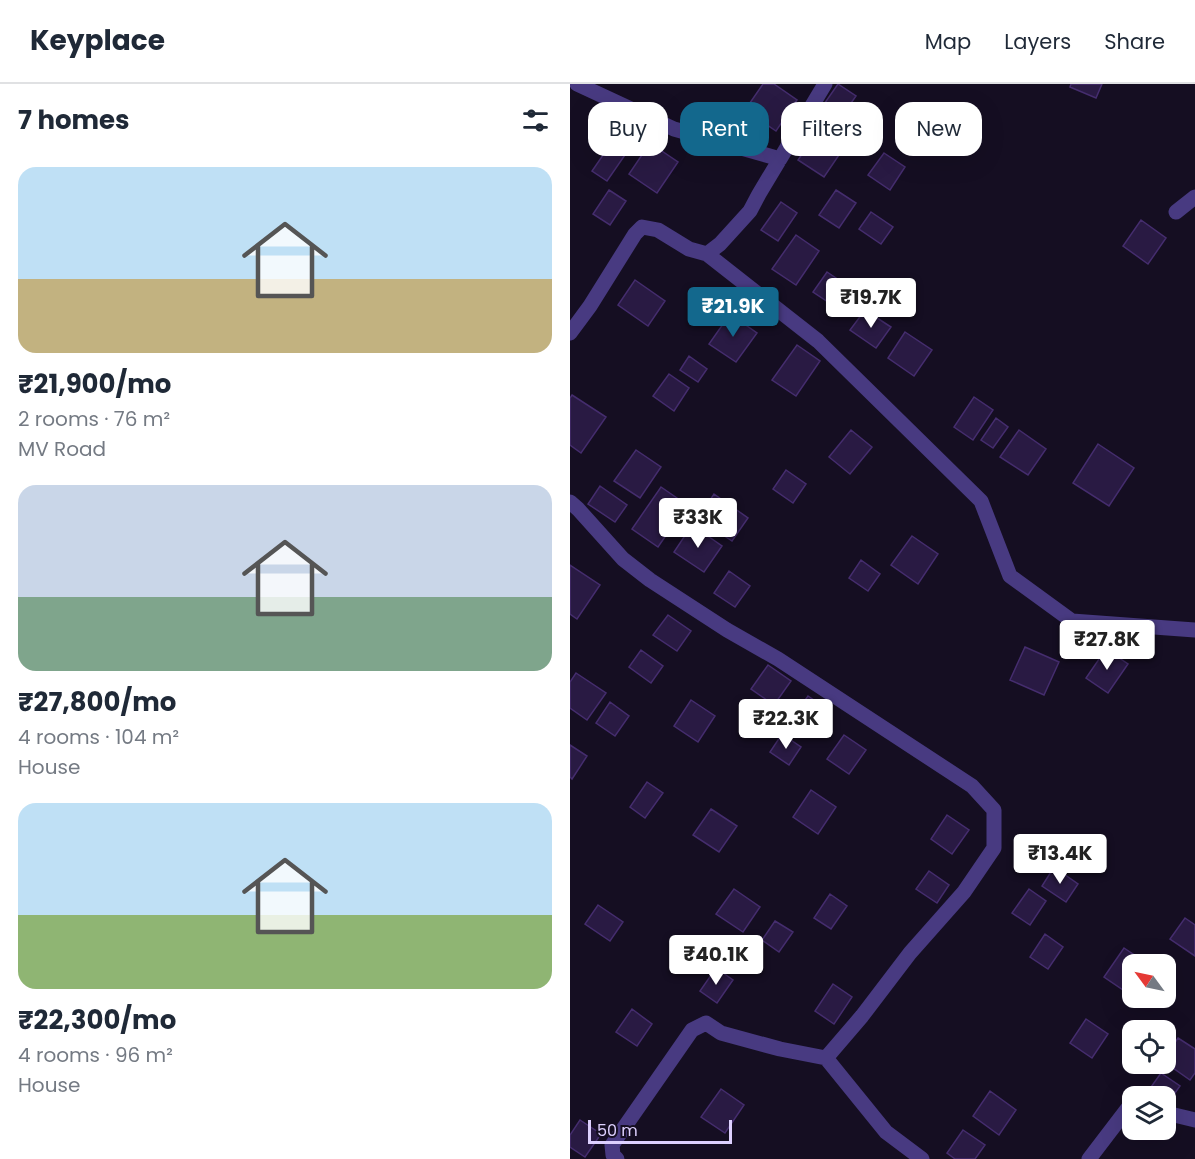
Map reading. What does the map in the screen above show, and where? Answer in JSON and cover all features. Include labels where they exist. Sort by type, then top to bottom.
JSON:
[{"type":"street","points":[[577,84],[674,129],[780,159]]},
{"type":"street","points":[[707,254],[720,244],[750,211],[825,84]]},
{"type":"street","points":[[1176,212],[1195,196]]},
{"type":"street","points":[[570,333],[590,306],[635,234],[642,227],[658,230],[689,249],[707,254],[818,341],[981,501],[1010,576],[1072,621],[1195,630]]},
{"type":"street","points":[[570,502],[623,559],[650,580],[788,665],[972,786],[994,810],[994,848],[964,892],[910,953],[862,1016],[826,1058]]},
{"type":"street","points":[[617,1159],[613,1155],[612,1144],[692,1030],[706,1023],[721,1033],[780,1049],[826,1058],[885,1132],[922,1159]]},
{"type":"street","points":[[1176,1115],[1195,1120]]},
{"type":"street","points":[[1089,1159],[1122,1116]]},
{"type":"building","points":[[763,84],[774,84],[797,100],[796,102],[781,102],[781,124],[776,131],[769,126],[769,102],[751,102]]},
{"type":"building","points":[[838,84],[856,96],[852,102],[825,102]]},
{"type":"building","points":[[1071,84],[1102,84],[1096,98],[1070,87]]},
{"type":"building","points":[[883,154],[905,167],[890,190],[868,175]]},
{"type":"building","points":[[668,155],[678,162],[657,193],[629,174],[641,156]]},
{"type":"building","points":[[602,156],[624,156],[607,181],[592,171]]},
{"type":"building","points":[[801,156],[838,156],[824,177],[798,160]]},
{"type":"building","points":[[609,190],[626,201],[610,225],[593,214]]},
{"type":"building","points":[[836,190],[856,203],[839,228],[819,215]]},
{"type":"building","points":[[781,202],[797,213],[778,241],[761,230]]},
{"type":"building","points":[[871,212],[893,227],[881,244],[859,229]]},
{"type":"building","points":[[1141,220],[1166,238],[1148,264],[1123,246]]},
{"type":"building","points":[[796,235],[819,251],[796,285],[772,269]]},
{"type":"building","points":[[827,272],[848,286],[834,306],[813,292]]},
{"type":"building","points":[[635,280],[665,301],[648,326],[618,305]]},
{"type":"building","points":[[865,310],[891,327],[876,348],[850,330]]},
{"type":"building","points":[[730,314],[757,333],[736,362],[709,344]]},
{"type":"building","points":[[905,332],[932,350],[914,376],[888,358]]},
{"type":"building","points":[[797,345],[820,361],[796,396],[772,380]]},
{"type":"building","points":[[689,356],[707,369],[698,382],[680,370]]},
{"type":"building","points":[[669,374],[689,388],[674,411],[653,396]]},
{"type":"building","points":[[572,395],[606,417],[581,453],[570,445],[570,398]]},
{"type":"building","points":[[974,397],[993,410],[973,440],[954,427]]},
{"type":"building","points":[[996,418],[1008,427],[993,448],[981,440]]},
{"type":"building","points":[[851,430],[872,447],[850,474],[829,457]]},
{"type":"building","points":[[1019,430],[1046,449],[1028,475],[1000,457]]},
{"type":"building","points":[[1098,444],[1134,468],[1109,506],[1073,483]]},
{"type":"building","points":[[636,450],[661,467],[640,498],[614,481]]},
{"type":"building","points":[[786,470],[806,484],[793,503],[773,489]]},
{"type":"building","points":[[600,486],[627,505],[615,522],[588,504]]},
{"type":"building","points":[[661,487],[687,505],[658,547],[632,529]]},
{"type":"building","points":[[714,494],[748,518],[732,541],[698,518]]},
{"type":"building","points":[[692,525],[722,546],[704,572],[674,552]]},
{"type":"building","points":[[912,536],[938,554],[918,584],[891,565]]},
{"type":"building","points":[[861,560],[880,574],[868,591],[849,578]]},
{"type":"building","points":[[570,565],[600,585],[577,619],[570,614]]},
{"type":"building","points":[[729,571],[750,586],[735,607],[714,593]]},
{"type":"building","points":[[668,615],[691,631],[677,651],[653,635]]},
{"type":"building","points":[[1025,647],[1059,662],[1044,695],[1010,680]]},
{"type":"building","points":[[1106,649],[1128,664],[1108,693],[1086,678]]},
{"type":"building","points":[[641,650],[663,666],[651,683],[629,667]]},
{"type":"building","points":[[768,665],[791,681],[774,705],[751,689]]},
{"type":"building","points":[[576,673],[606,693],[587,720],[570,708],[570,682]]},
{"type":"building","points":[[808,696],[830,711],[813,735],[791,720]]},
{"type":"building","points":[[691,700],[715,716],[698,742],[674,726]]},
{"type":"building","points":[[610,702],[629,716],[615,736],[596,723]]},
{"type":"building","points":[[782,734],[801,747],[789,765],[770,752]]},
{"type":"building","points":[[844,735],[866,750],[849,774],[827,759]]},
{"type":"building","points":[[570,745],[587,756],[572,779],[570,777]]},
{"type":"building","points":[[647,782],[663,793],[645,818],[630,807]]},
{"type":"building","points":[[811,790],[836,807],[818,834],[793,817]]},
{"type":"building","points":[[711,809],[737,826],[719,852],[693,835]]},
{"type":"building","points":[[947,815],[969,830],[952,854],[931,839]]},
{"type":"building","points":[[1054,867],[1078,884],[1066,902],[1042,886]]},
{"type":"building","points":[[929,871],[949,885],[937,903],[916,889]]},
{"type":"building","points":[[734,889],[760,907],[743,932],[716,914]]},
{"type":"building","points":[[1029,889],[1046,901],[1030,925],[1012,913]]},
{"type":"building","points":[[830,894],[847,906],[831,929],[814,918]]},
{"type":"building","points":[[598,905],[623,922],[610,941],[585,924]]},
{"type":"building","points":[[1185,918],[1195,925],[1195,956],[1170,939]]},
{"type":"building","points":[[775,921],[793,932],[779,952],[762,940]]},
{"type":"building","points":[[1045,934],[1063,947],[1048,969],[1030,957]]},
{"type":"building","points":[[1124,948],[1133,954],[1122,954],[1122,989],[1104,977]]},
{"type":"building","points":[[716,968],[733,980],[717,1003],[700,991]]},
{"type":"building","points":[[833,984],[852,997],[834,1024],[815,1011]]},
{"type":"building","points":[[632,1009],[652,1024],[637,1046],[616,1032]]},
{"type":"building","points":[[1086,1019],[1108,1034],[1092,1058],[1070,1043]]},
{"type":"building","points":[[1178,1038],[1195,1049],[1195,1073],[1190,1080],[1176,1070],[1176,1041]]},
{"type":"building","points":[[1162,1074],[1180,1086],[1176,1092],[1176,1086],[1152,1086]]},
{"type":"building","points":[[721,1089],[744,1105],[725,1133],[701,1117]]},
{"type":"building","points":[[990,1091],[1016,1110],[999,1135],[973,1116]]},
{"type":"building","points":[[580,1120],[601,1134],[585,1157],[570,1147],[570,1135]]},
{"type":"building","points":[[963,1130],[985,1145],[975,1159],[955,1159],[947,1153]]}]
